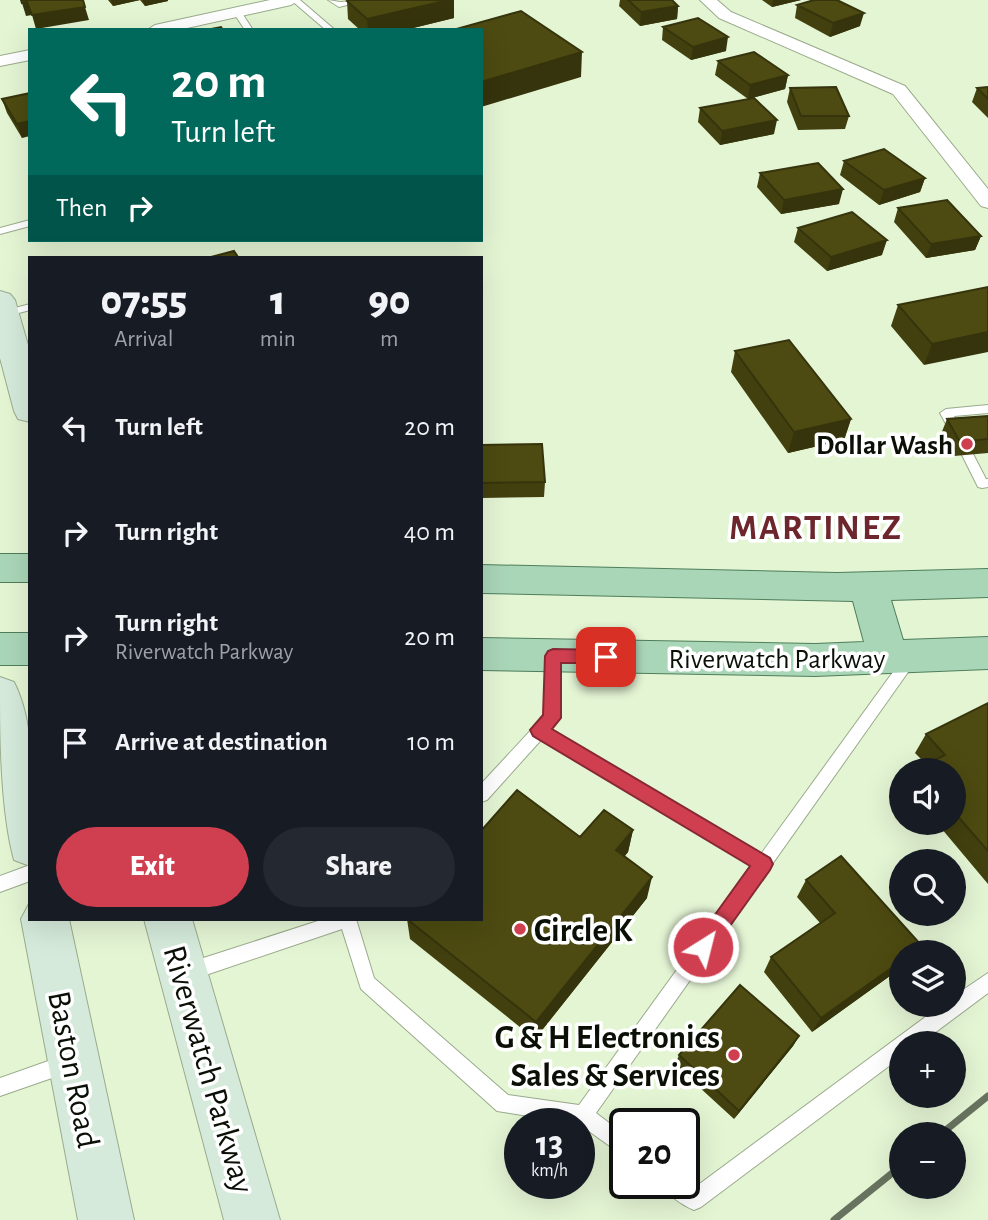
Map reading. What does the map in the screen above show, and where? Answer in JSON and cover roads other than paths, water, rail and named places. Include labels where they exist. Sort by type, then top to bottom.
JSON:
[{"type":"main road","points":[[11,307],[28,400]]},
{"type":"main road","points":[[0,568],[28,568]]},
{"type":"main road","points":[[483,579],[868,586],[988,583]]},
{"type":"main road","points":[[868,586],[900,658]]},
{"type":"main road","points":[[0,649],[28,649]]},
{"type":"main road","name":"Riverwatch Parkway","points":[[483,653],[815,660],[988,653]]},
{"type":"main road","points":[[0,694],[28,835]]},
{"type":"main road","name":"Baston Road","points":[[44,921],[73,1061],[100,1216]]},
{"type":"main road","name":"Riverwatch Parkway","points":[[169,921],[252,1220]]},
{"type":"street","points":[[164,28],[293,0]]},
{"type":"street","points":[[708,0],[725,15],[899,90],[988,202]]},
{"type":"street","points":[[0,61],[28,55]]},
{"type":"lane","points":[[293,0],[328,28]]},
{"type":"lane","points":[[332,0],[339,5],[363,0]]},
{"type":"lane","points":[[237,12],[248,28]]},
{"type":"lane","points":[[0,231],[28,224]]},
{"type":"lane","points":[[956,432],[946,413],[968,416],[987,410]]},
{"type":"lane","points":[[968,455],[982,484],[988,483]]},
{"type":"lane","points":[[483,792],[552,718],[553,656]]},
{"type":"lane","points":[[588,1108],[763,864],[900,658]]},
{"type":"lane","points":[[539,730],[763,864]]},
{"type":"lane","points":[[0,884],[28,874]]},
{"type":"lane","points":[[183,973],[342,921]]},
{"type":"lane","points":[[349,921],[367,983],[504,1104],[533,1108]]},
{"type":"lane","points":[[922,1031],[988,982]]},
{"type":"lane","points":[[700,1196],[889,1055]]},
{"type":"lane","points":[[0,1087],[73,1061]]},
{"type":"lane","points":[[595,1124],[609,1135]]},
{"type":"railway","points":[[956,1122],[988,1096]]},
{"type":"railway","points":[[834,1220],[889,1176]]},
{"type":"place","name":"Dollar Wash","points":[[967,444]]},
{"type":"place","name":"Circle K","points":[[520,929]]},
{"type":"place","name":"G & H Electronics Sales & Services","points":[[734,1055]]},
{"type":"district","name":"MARTINEZ","points":[[816,527]]}]
